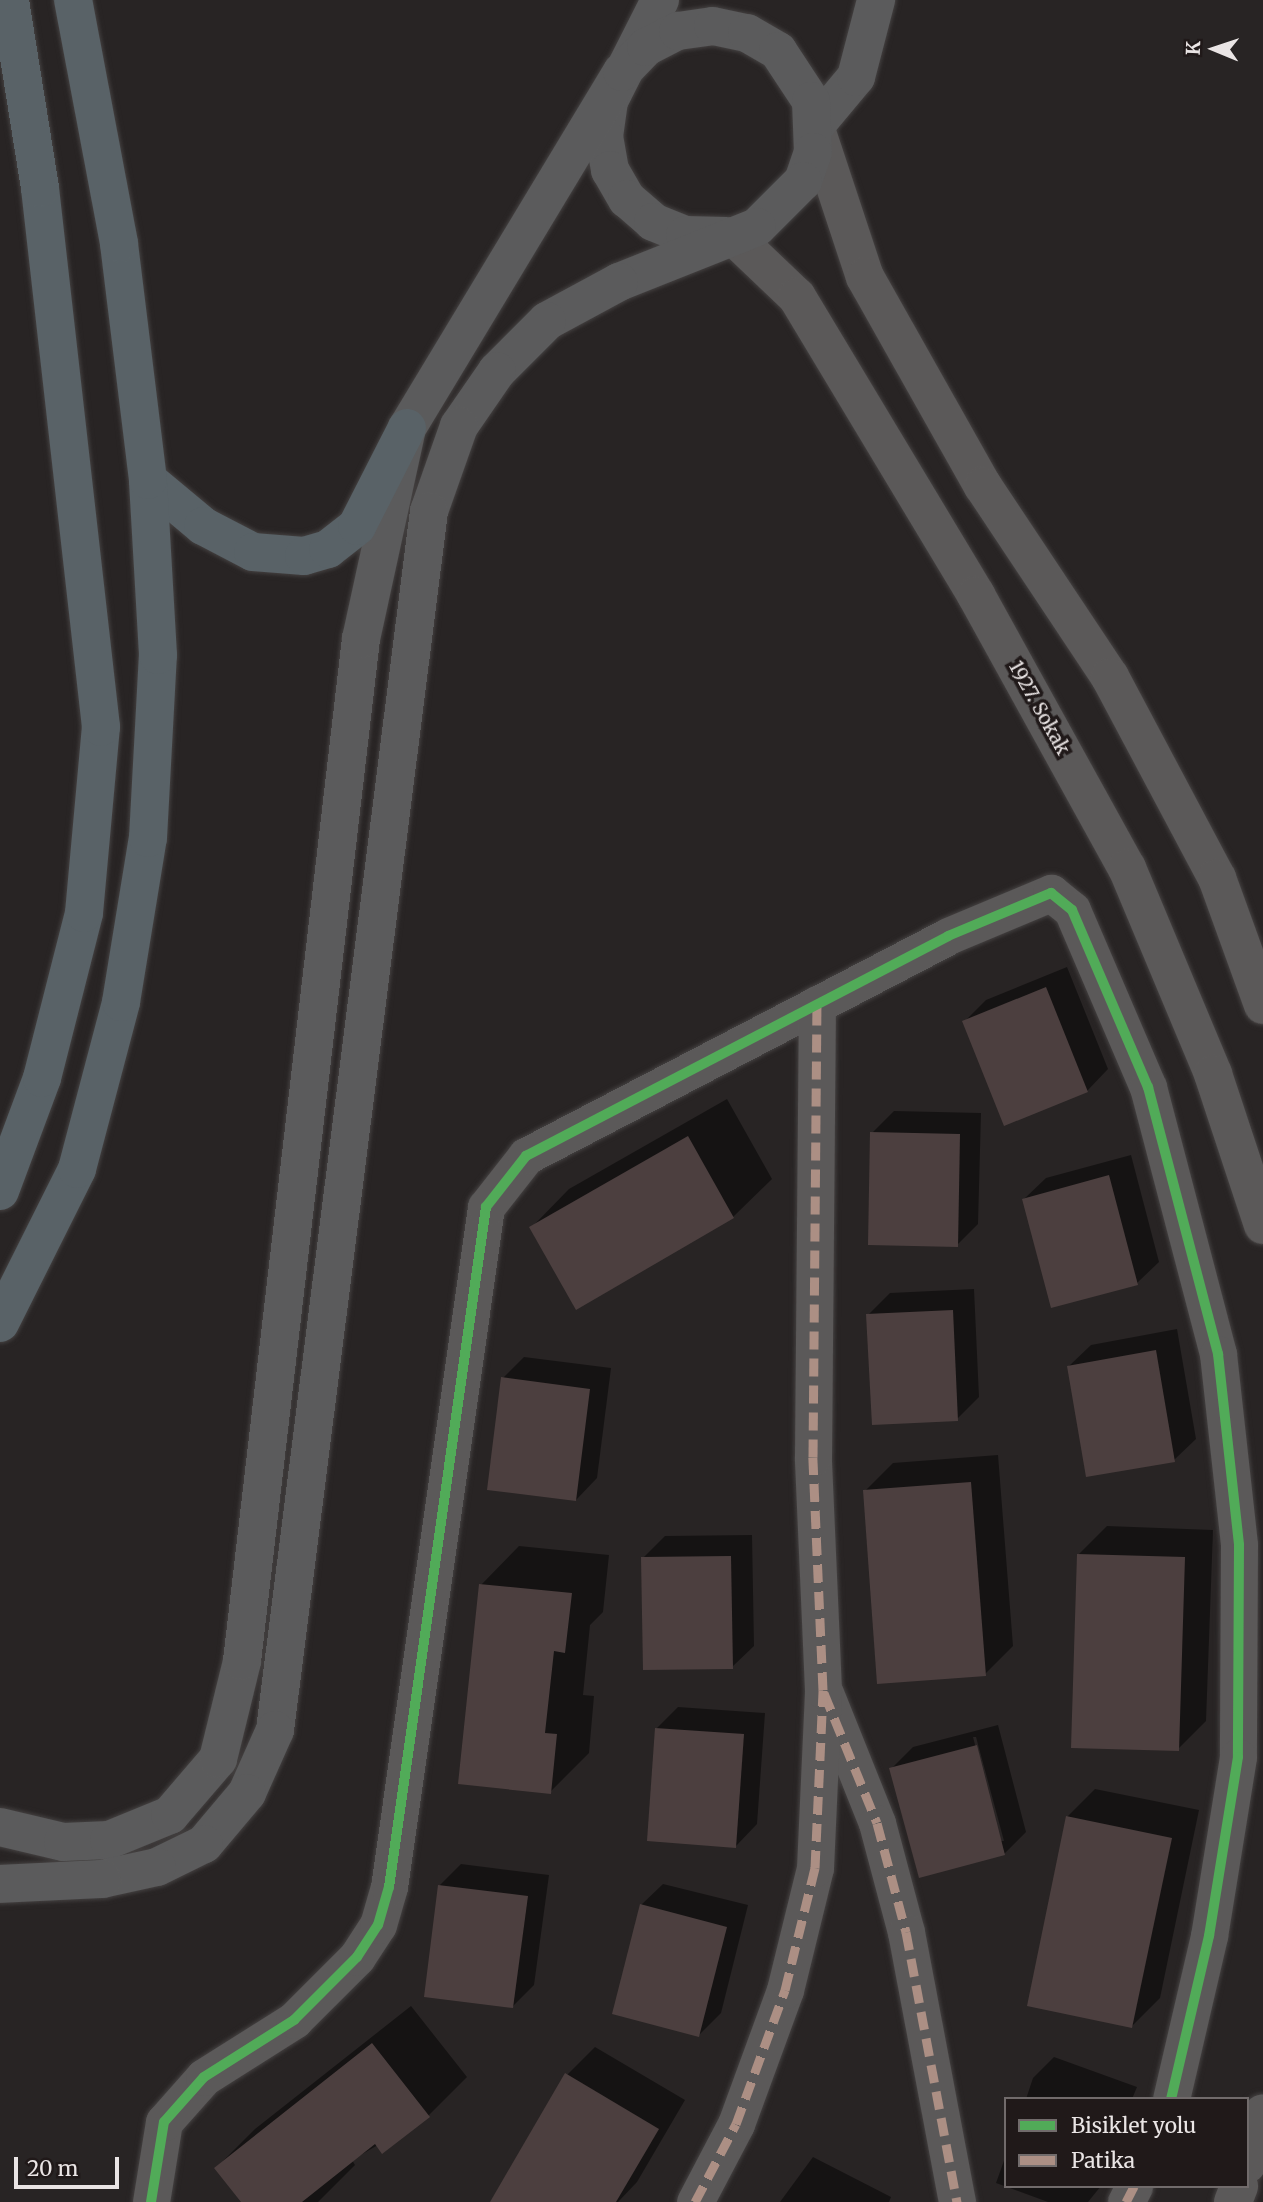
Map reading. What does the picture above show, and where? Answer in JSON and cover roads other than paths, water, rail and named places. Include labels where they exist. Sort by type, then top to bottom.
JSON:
[{"type":"highway","points":[[0,1191],[42,1078],[84,913],[101,727],[40,188],[10,0]]},
{"type":"highway","points":[[0,1323],[77,1169],[121,1002],[148,838],[158,655],[148,480],[119,243],[73,0]]},
{"type":"highway","points":[[148,480],[204,526],[253,552],[304,556],[328,549],[357,526],[407,428]]},
{"type":"main road","points":[[660,0],[608,101],[604,136],[610,170],[627,200],[653,222],[685,235],[733,236]]},
{"type":"main road","points":[[0,1884],[102,1879],[157,1867],[204,1844],[247,1793],[275,1730],[429,511],[459,426],[497,371],[547,321],[619,282],[733,236],[782,209],[803,181],[815,126],[856,77],[876,0]]},
{"type":"main road","points":[[0,1827],[63,1842],[109,1840],[170,1815],[218,1759],[242,1661],[361,639],[407,428],[622,72],[646,47],[678,31],[713,26],[747,33],[778,51],[801,79],[815,126]]},
{"type":"street","points":[[815,126],[865,277],[983,486],[1111,677],[1217,878],[1263,1005]]},
{"type":"street","name":"1927. Sokak","points":[[733,236],[797,297],[976,595],[1127,868],[1213,1074],[1263,1226]]},
{"type":"street","points":[[151,2202],[164,2122],[204,2077],[294,2020],[357,1957],[378,1925],[389,1887],[486,1208],[526,1156],[948,936],[1051,894],[1072,910],[1149,1087],[1218,1354],[1239,1545],[1238,1757],[1209,1936],[1171,2097]]},
{"type":"street","points":[[695,2202],[736,2124],[792,1963],[815,1868],[823,1690],[813,1457],[817,1004]]},
{"type":"street","points":[[823,1690],[877,1823],[903,1919],[957,2202]]},
{"type":"street","points":[[1249,2158],[1263,2113]]}]
